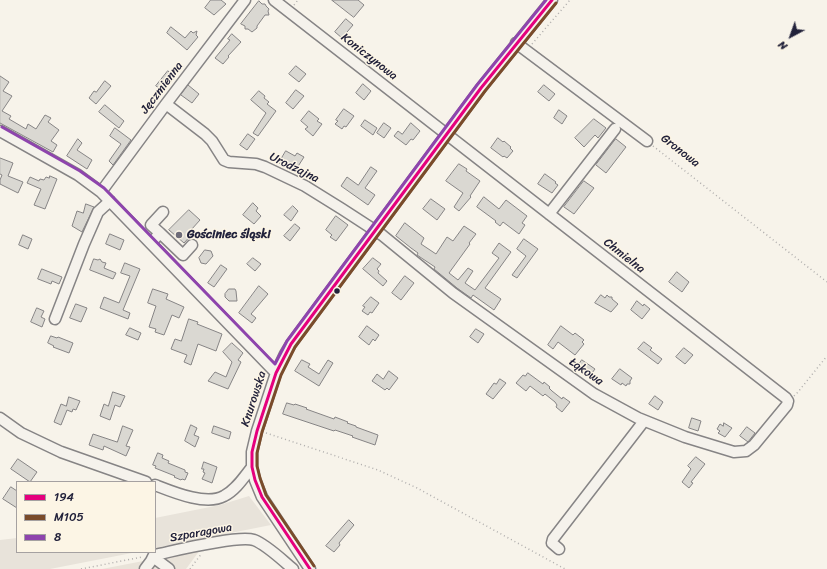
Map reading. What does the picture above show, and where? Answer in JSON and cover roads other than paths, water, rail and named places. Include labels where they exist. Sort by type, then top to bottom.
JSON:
[{"type":"street","name":"Jęczmienna","points":[[101,192],[245,0]]},
{"type":"street","name":"Koniczynowa","points":[[274,0],[446,135]]},
{"type":"street","name":"Knurowska","points":[[307,568],[262,497],[252,467],[252,452],[257,431],[282,358],[446,135],[516,43],[552,0]]},
{"type":"street","name":"Gronowa","points":[[516,43],[647,142]]},
{"type":"street","name":"Urodzajna","points":[[166,104],[205,134],[215,145],[224,160],[230,162],[256,164],[274,170],[305,186],[376,231]]},
{"type":"street","points":[[549,214],[615,129]]},
{"type":"street","points":[[0,131],[70,171],[101,192],[276,373]]},
{"type":"street","name":"Chmielna","points":[[446,135],[697,328],[786,399]]},
{"type":"street","points":[[55,319],[98,212],[110,201]]},
{"type":"street","points":[[163,212],[151,225],[183,255],[192,245]]},
{"type":"street","name":"Łąkowa","points":[[376,231],[453,293],[588,389],[644,421],[685,437],[734,452],[746,451],[754,445],[787,405],[786,399]]},
{"type":"street","points":[[151,243],[160,233]]},
{"type":"street","points":[[0,418],[21,432],[61,452],[143,481]]},
{"type":"street","points":[[559,549],[553,545],[553,539],[644,421]]},
{"type":"street","points":[[156,485],[190,498],[208,499],[223,497],[233,490],[252,467]]},
{"type":"street","name":"Szparagowa","points":[[154,555],[209,544],[245,539],[254,541],[293,569]]},
{"type":"street","points":[[145,569],[154,555]]},
{"type":"street","points":[[154,555],[157,560],[169,569]]},
{"type":"place","name":"Gościniec śląski","points":[[179,235]]}]
